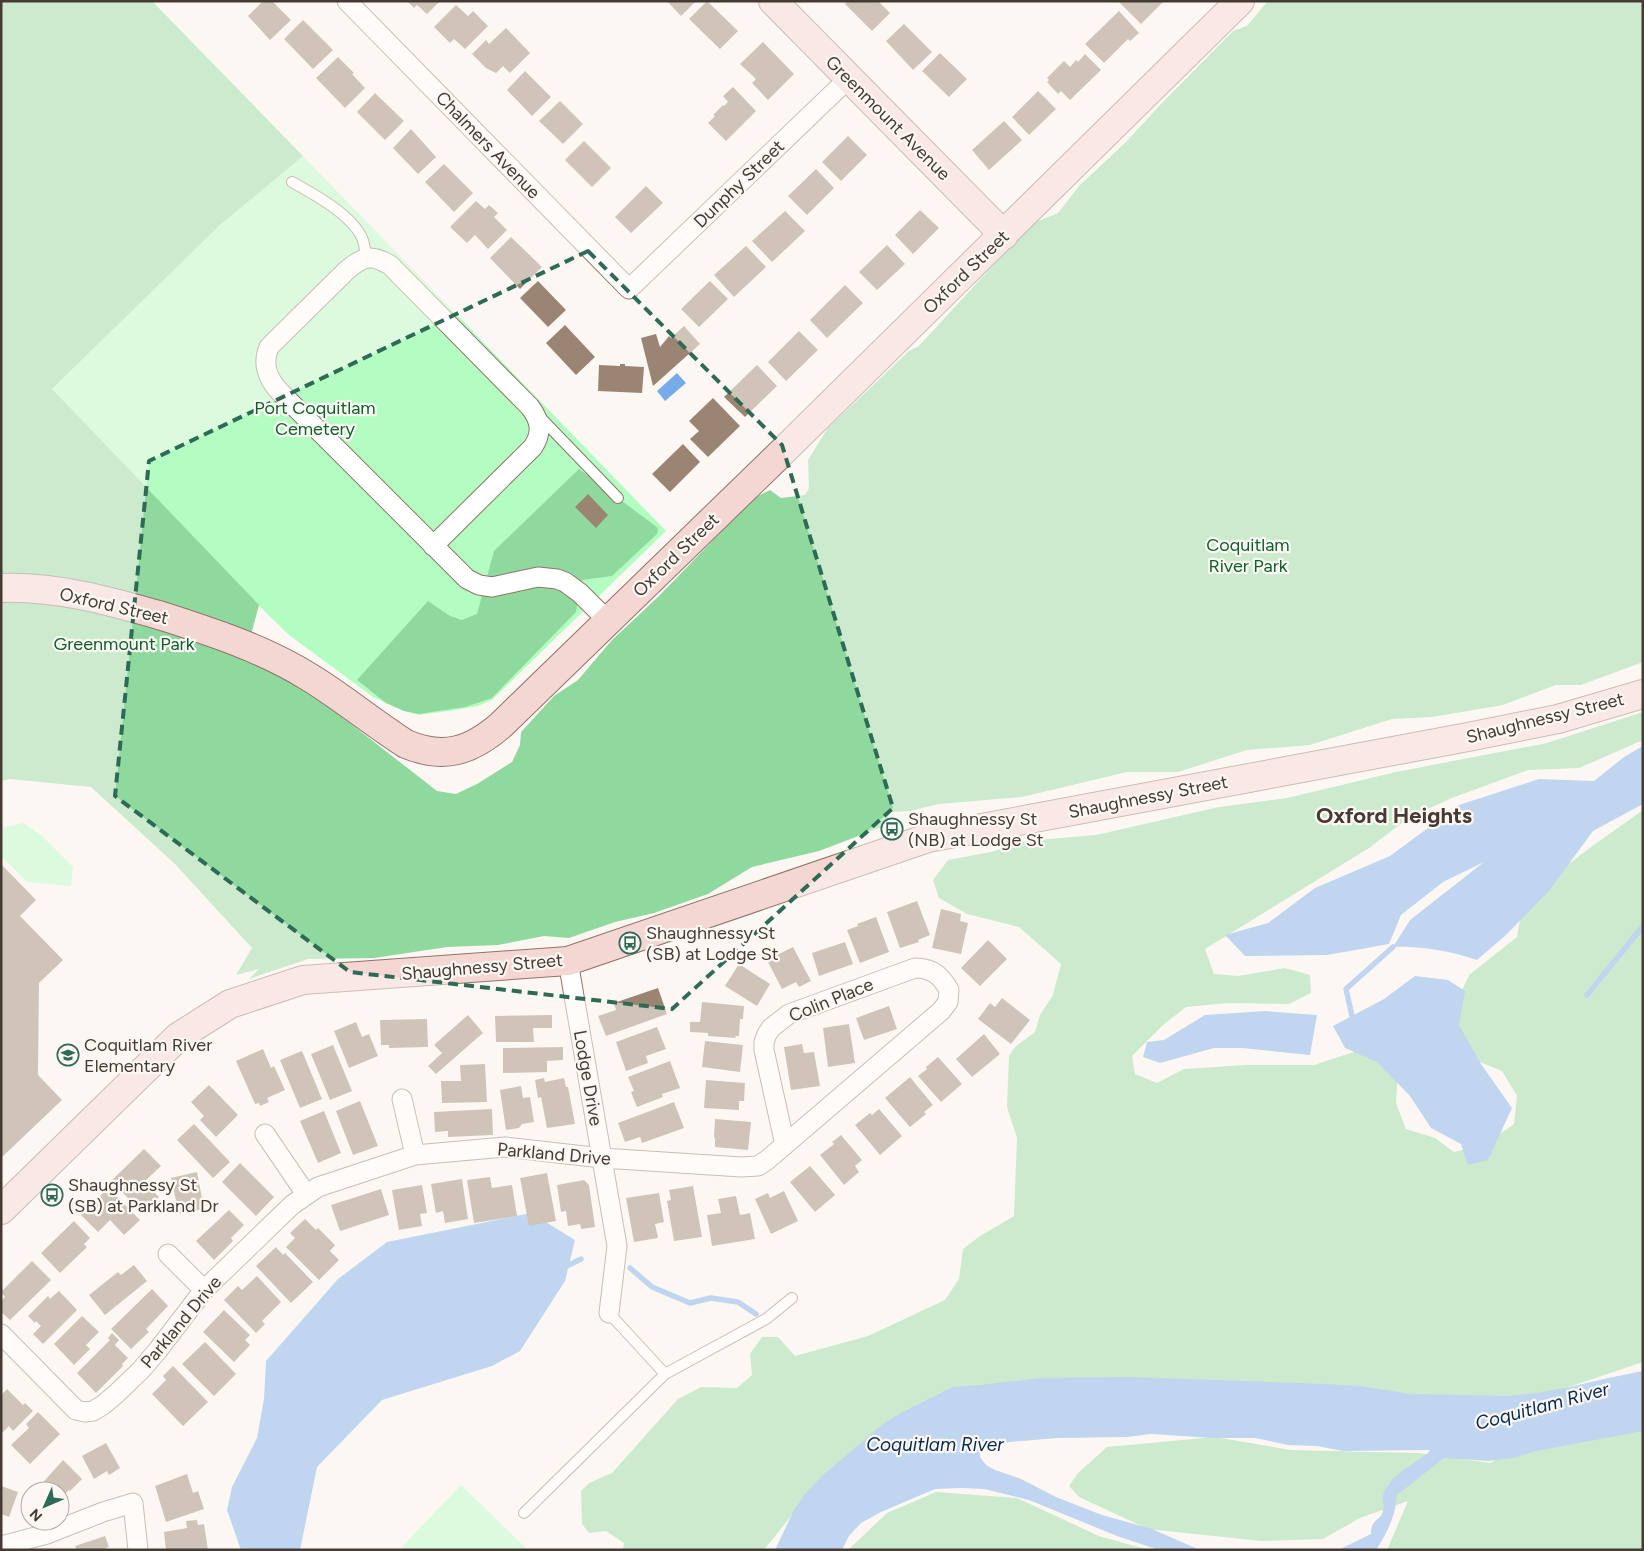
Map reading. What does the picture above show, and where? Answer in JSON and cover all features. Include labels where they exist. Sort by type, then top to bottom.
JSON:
[{"type":"street","name":"Chalmers Avenue","points":[[347,1],[629,289]]},
{"type":"street","name":"Greenmount Avenue","points":[[773,1],[1004,235]]},
{"type":"street","name":"Oxford Street","points":[[1,588],[30,588],[75,594],[181,622],[263,652],[310,677],[406,744],[440,753],[463,749],[477,743],[494,731],[608,621],[1004,235],[1240,1]]},
{"type":"street","name":"Dunphy Street","points":[[629,289],[849,78]]},
{"type":"street","points":[[434,546],[534,446],[540,428],[535,414],[530,407],[390,265],[374,257],[366,258],[358,261],[347,270],[269,346],[266,354],[268,375],[280,392],[434,546],[467,579],[479,585],[497,586],[538,577],[565,582],[580,593],[608,621]]},
{"type":"street","name":"Shaughnessy Street","points":[[1,1210],[178,1037],[230,1004],[304,980],[568,961],[928,838],[1468,738],[1558,719],[1643,694]]},
{"type":"street","name":"Lodge Drive","points":[[568,961],[617,1246],[609,1313]]},
{"type":"street","name":"Colin Place","points":[[785,1145],[764,1050],[767,1034],[778,1022],[789,1014],[915,968],[926,968],[937,973],[949,990],[948,1002],[941,1011]]},
{"type":"street","name":"Parkland Drive","points":[[1,1334],[76,1410],[93,1411],[103,1406],[141,1370],[204,1290],[292,1204],[318,1187],[415,1155],[505,1147],[602,1158],[758,1166],[941,1011]]},
{"type":"street","points":[[402,1099],[415,1155]]},
{"type":"street","points":[[265,1134],[306,1194]]},
{"type":"street","points":[[168,1254],[204,1290]]},
{"type":"street","points":[[1,1546],[47,1534],[102,1512],[133,1503],[138,1550]]},
{"type":"lane","points":[[292,182],[319,197],[344,217],[362,237],[366,258]]},
{"type":"lane","points":[[530,407],[618,498]]},
{"type":"lane","points":[[524,1513],[665,1374],[766,1318],[792,1298]]},
{"type":"lane","points":[[609,1313],[665,1374]]},
{"type":"highlighted area","points":[[588,251],[782,445],[893,808],[672,1009],[350,972],[115,796],[149,461]]},
{"type":"green space","points":[[1,1],[152,1],[303,156],[221,224],[52,389],[259,605],[245,657],[280,673],[319,699],[437,791],[456,794],[477,784],[512,762],[520,745],[521,732],[554,696],[578,680],[612,640],[658,597],[754,498],[770,490],[781,498],[805,495],[809,488],[808,460],[828,428],[909,351],[919,346],[1031,224],[1058,213],[1080,185],[1126,142],[1233,31],[1247,26],[1268,1],[1643,1],[1643,662],[1581,685],[1556,685],[1503,705],[1432,717],[1392,719],[1310,745],[1247,750],[1178,772],[1127,772],[1022,797],[939,804],[910,811],[891,812],[882,827],[819,851],[752,867],[708,894],[654,913],[615,922],[569,938],[544,936],[498,945],[447,947],[374,958],[308,959],[249,979],[259,969],[236,975],[252,948],[175,864],[91,787],[10,779],[1,781]]},
{"type":"green space","name":"Port Coquitlam Cemetery","points":[[303,156],[666,531],[492,700],[478,706],[419,715],[404,711],[373,697],[289,635],[191,539],[52,389],[221,224]]},
{"type":"green space","points":[[579,469],[658,528],[657,534],[612,576],[582,580],[576,612],[492,698],[465,707],[419,714],[404,711],[386,703],[357,680],[428,601],[450,616],[462,620],[477,614],[494,551]]},
{"type":"green space","points":[[1643,712],[1643,740],[1579,768],[1528,770],[1452,798],[1410,817],[1369,848],[1205,949],[1214,974],[1238,976],[1285,968],[1310,975],[1311,993],[1289,1004],[1228,1003],[1186,1007],[1163,1025],[1132,1056],[1135,1074],[1157,1083],[1184,1069],[1246,1065],[1314,1065],[1369,1047],[1398,1069],[1396,1103],[1406,1129],[1435,1138],[1454,1152],[1484,1145],[1514,1124],[1517,1096],[1502,1071],[1467,1057],[1447,1024],[1469,975],[1517,937],[1524,898],[1643,810],[1643,1362],[1554,1392],[1438,1416],[1169,1387],[807,1496],[764,1550],[623,1550],[624,1543],[606,1531],[589,1533],[582,1524],[581,1491],[589,1483],[612,1473],[678,1399],[701,1387],[737,1388],[752,1375],[750,1354],[762,1337],[778,1337],[795,1356],[868,1336],[945,1300],[959,1279],[963,1249],[980,1236],[1014,1216],[1017,1138],[1007,1107],[1009,1056],[1015,1047],[1035,1032],[1040,1015],[1053,995],[1061,964],[1019,927],[967,914],[939,898],[933,880],[948,860],[991,852],[1026,841],[1096,835],[1219,807],[1287,798],[1396,772],[1547,743]]},
{"type":"green space","points":[[23,823],[41,835],[73,867],[71,886],[27,882],[1,856],[1,828]]},
{"type":"green space","points":[[1643,1419],[1643,1550],[1387,1550],[1408,1501],[1360,1518],[1323,1539],[1261,1541],[1148,1529],[1079,1497],[1069,1486],[1078,1473],[1107,1447],[1215,1437],[1291,1450],[1419,1453],[1490,1463],[1532,1439]]},
{"type":"green space","points":[[461,1485],[528,1550],[399,1550]]},
{"type":"green space","points":[[936,1492],[1017,1498],[1099,1536],[1149,1550],[848,1550],[887,1513]]},
{"type":"water","points":[[677,373],[686,383],[665,401],[657,391]]},
{"type":"water","points":[[1643,746],[1643,804],[1593,831],[1549,891],[1506,935],[1477,960],[1435,950],[1393,947],[1410,920],[1484,862],[1443,882],[1401,915],[1389,944],[1327,955],[1245,956],[1225,935],[1268,923],[1315,888],[1390,856],[1459,805],[1539,779],[1594,781],[1624,757]]},
{"type":"water","points":[[1415,976],[1448,980],[1465,991],[1459,1025],[1481,1064],[1512,1108],[1488,1160],[1468,1165],[1461,1144],[1431,1128],[1410,1096],[1377,1062],[1345,1048],[1333,1026],[1384,999]]},
{"type":"water","points":[[1265,1011],[1317,1015],[1310,1055],[1242,1048],[1214,1048],[1160,1063],[1143,1057],[1147,1042],[1164,1040],[1205,1015]]},
{"type":"water","points":[[531,1213],[575,1240],[565,1281],[520,1351],[492,1366],[382,1400],[317,1467],[300,1550],[241,1550],[227,1510],[232,1487],[257,1438],[264,1399],[266,1361],[338,1279],[387,1242]]},
{"type":"water","name":"Coquitlam River","points":[[1643,1371],[1643,1431],[1536,1451],[1513,1458],[1488,1461],[1444,1458],[1397,1495],[1395,1510],[1390,1524],[1376,1550],[1338,1550],[1371,1534],[1372,1525],[1382,1514],[1384,1507],[1383,1496],[1390,1483],[1430,1450],[1343,1451],[1317,1446],[1288,1445],[1255,1438],[1213,1438],[1151,1434],[1127,1437],[1057,1438],[998,1443],[980,1449],[980,1457],[986,1465],[995,1470],[1019,1478],[1056,1497],[1102,1515],[1152,1529],[1200,1550],[1159,1550],[1117,1536],[1029,1500],[984,1489],[962,1488],[935,1489],[881,1512],[861,1523],[849,1536],[842,1550],[775,1550],[794,1510],[805,1494],[821,1477],[883,1424],[953,1387],[1042,1378],[1130,1377],[1360,1386],[1411,1394],[1508,1396],[1570,1387]]},
{"type":"building","points":[[263,1],[272,1],[291,20],[270,40],[248,16]]},
{"type":"building","points":[[407,1],[440,1],[427,14],[417,5],[414,8]]},
{"type":"building","points":[[667,1],[696,1],[681,16]]},
{"type":"building","points":[[707,1],[738,31],[720,49],[689,19]]},
{"type":"building","points":[[847,1],[878,1],[890,13],[872,31],[845,4]]},
{"type":"building","points":[[1118,1],[1164,1],[1141,24]]},
{"type":"building","points":[[456,5],[468,16],[473,11],[488,26],[465,49],[454,39],[450,43],[434,27]]},
{"type":"building","points":[[1119,11],[1139,33],[1130,41],[1128,39],[1104,63],[1085,44]]},
{"type":"building","points":[[303,20],[333,50],[313,69],[284,39]]},
{"type":"building","points":[[904,24],[932,52],[913,70],[886,41]]},
{"type":"building","points":[[506,28],[530,53],[510,73],[503,66],[496,73],[486,68],[472,54],[486,40],[489,44]]},
{"type":"building","points":[[763,42],[794,74],[768,100],[752,83],[756,79],[740,64]]},
{"type":"building","points":[[940,53],[967,79],[949,97],[922,71]]},
{"type":"building","points":[[1085,54],[1101,70],[1070,100],[1061,91],[1058,94],[1047,82],[1049,80],[1047,78],[1064,61],[1070,67]]},
{"type":"building","points":[[338,57],[354,73],[352,74],[365,88],[345,108],[316,78]]},
{"type":"building","points":[[525,71],[551,97],[532,116],[507,90]]},
{"type":"building","points":[[733,87],[756,111],[726,141],[708,123],[715,116],[713,115],[728,102],[723,96]]},
{"type":"building","points":[[1038,91],[1056,109],[1029,135],[1012,117]]},
{"type":"building","points":[[375,93],[404,121],[385,140],[357,112]]},
{"type":"building","points":[[560,101],[583,124],[563,144],[539,121]]},
{"type":"building","points":[[1004,121],[1022,140],[989,170],[972,150]]},
{"type":"building","points":[[411,129],[436,157],[418,174],[393,148]]},
{"type":"building","points":[[848,136],[867,155],[841,181],[822,162]]},
{"type":"building","points":[[584,141],[611,168],[592,187],[565,160]]},
{"type":"building","points":[[444,164],[473,193],[454,212],[425,182]]},
{"type":"building","points":[[816,169],[834,188],[807,215],[788,196]]},
{"type":"building","points":[[646,186],[663,203],[631,233],[615,217]]},
{"type":"building","points":[[476,201],[485,209],[489,205],[498,213],[494,217],[507,230],[488,249],[475,235],[467,243],[450,227]]},
{"type":"building","points":[[920,210],[939,228],[913,254],[895,235]]},
{"type":"building","points":[[785,211],[805,231],[772,262],[752,241]]},
{"type":"building","points":[[511,237],[542,267],[520,289],[490,258]]},
{"type":"building","points":[[887,245],[905,264],[877,290],[859,272]]},
{"type":"building","points":[[746,246],[766,267],[734,297],[714,275]]},
{"type":"building","points":[[538,281],[566,310],[548,327],[520,298]]},
{"type":"building","points":[[710,281],[728,299],[699,327],[681,309]]},
{"type":"building","points":[[845,285],[863,303],[827,338],[810,320]]},
{"type":"building","points":[[565,325],[595,357],[576,375],[546,343]]},
{"type":"building","points":[[684,326],[700,344],[653,386],[641,338],[656,334],[660,347],[669,336],[671,338]]},
{"type":"building","points":[[799,331],[818,350],[786,381],[768,362]]},
{"type":"building","points":[[620,364],[644,367],[642,393],[598,391],[599,365],[620,366]]},
{"type":"building","points":[[757,365],[777,386],[745,417],[724,397]]},
{"type":"building","points":[[713,398],[740,426],[708,457],[690,439],[699,431],[689,421]]},
{"type":"building","points":[[683,444],[700,462],[670,492],[652,474]]},
{"type":"building","points":[[588,494],[608,515],[596,528],[575,507]]},
{"type":"building","points":[[1,864],[36,900],[20,916],[63,960],[39,983],[38,1075],[62,1100],[1,1158]]},
{"type":"building","points":[[917,901],[930,935],[918,940],[919,942],[900,948],[887,912]]},
{"type":"building","points":[[941,909],[961,914],[960,921],[968,923],[961,954],[932,948]]},
{"type":"building","points":[[876,917],[889,952],[860,963],[847,930]]},
{"type":"building","points":[[988,940],[1007,959],[980,986],[961,968]]},
{"type":"building","points":[[845,942],[853,964],[819,976],[812,953]]},
{"type":"building","points":[[793,947],[811,981],[799,987],[796,982],[782,989],[767,960]]},
{"type":"building","points":[[739,964],[770,984],[757,1006],[725,986]]},
{"type":"building","points":[[658,988],[667,1014],[606,1036],[598,1016],[616,1010],[614,1003]]},
{"type":"building","points":[[1002,998],[1030,1020],[1011,1044],[978,1019],[990,1003],[995,1007]]},
{"type":"building","points":[[702,1002],[744,1006],[743,1019],[740,1019],[739,1036],[735,1036],[736,1038],[708,1036],[708,1033],[690,1032],[690,1022],[700,1022]]},
{"type":"building","points":[[889,1006],[897,1029],[864,1040],[856,1018]]},
{"type":"building","points":[[468,1015],[483,1033],[436,1074],[428,1066],[442,1053],[434,1045]]},
{"type":"building","points":[[552,1015],[552,1028],[533,1028],[534,1042],[496,1042],[495,1016]]},
{"type":"building","points":[[427,1019],[428,1047],[389,1048],[389,1045],[381,1045],[380,1020]]},
{"type":"building","points":[[356,1022],[362,1037],[369,1034],[378,1056],[349,1068],[334,1031]]},
{"type":"building","points":[[849,1024],[855,1063],[828,1067],[823,1028]]},
{"type":"building","points":[[657,1027],[666,1049],[646,1056],[648,1063],[626,1071],[616,1042]]},
{"type":"building","points":[[984,1034],[1000,1054],[972,1077],[956,1059]]},
{"type":"building","points":[[705,1041],[743,1045],[740,1072],[702,1067]]},
{"type":"building","points":[[802,1044],[804,1053],[814,1052],[820,1086],[791,1090],[784,1047]]},
{"type":"building","points":[[333,1045],[352,1091],[330,1100],[311,1054]]},
{"type":"building","points":[[563,1047],[563,1060],[547,1061],[547,1072],[503,1073],[503,1048]]},
{"type":"building","points":[[263,1049],[271,1068],[274,1066],[285,1090],[267,1098],[269,1102],[260,1106],[259,1103],[255,1104],[236,1061]]},
{"type":"building","points":[[302,1051],[322,1099],[300,1108],[280,1060]]},
{"type":"building","points":[[938,1057],[962,1084],[941,1102],[918,1076]]},
{"type":"building","points":[[670,1061],[680,1088],[662,1094],[663,1097],[637,1107],[631,1092],[634,1091],[628,1077]]},
{"type":"building","points":[[485,1064],[487,1102],[442,1103],[441,1081],[461,1081],[460,1065]]},
{"type":"building","points":[[910,1077],[933,1105],[924,1112],[926,1114],[910,1127],[885,1098]]},
{"type":"building","points":[[544,1078],[545,1082],[564,1078],[566,1087],[568,1087],[575,1124],[547,1128],[541,1097],[538,1098],[535,1080]]},
{"type":"building","points":[[706,1080],[745,1083],[744,1101],[739,1101],[739,1110],[704,1108]]},
{"type":"building","points":[[209,1085],[238,1115],[216,1137],[200,1120],[204,1116],[191,1102]]},
{"type":"building","points":[[521,1086],[523,1098],[530,1097],[534,1122],[522,1124],[519,1128],[506,1130],[500,1090]]},
{"type":"building","points":[[360,1101],[378,1146],[353,1155],[336,1111]]},
{"type":"building","points":[[674,1102],[684,1128],[642,1143],[640,1137],[625,1142],[618,1123]]},
{"type":"building","points":[[492,1109],[493,1135],[448,1137],[448,1131],[435,1132],[434,1112]]},
{"type":"building","points":[[879,1109],[902,1136],[880,1155],[855,1125],[870,1113],[872,1115]]},
{"type":"building","points":[[324,1111],[341,1153],[318,1163],[300,1121]]},
{"type":"building","points":[[715,1119],[751,1122],[748,1150],[715,1147]]},
{"type":"building","points":[[194,1124],[230,1162],[213,1178],[177,1140]]},
{"type":"building","points":[[841,1135],[862,1160],[855,1166],[859,1172],[844,1185],[820,1155],[834,1144],[832,1142]]},
{"type":"building","points":[[144,1149],[161,1166],[144,1182],[159,1197],[143,1213],[111,1181]]},
{"type":"building","points":[[240,1163],[274,1197],[256,1216],[222,1182]]},
{"type":"building","points":[[810,1166],[835,1195],[815,1212],[790,1182]]},
{"type":"building","points":[[197,1172],[204,1209],[179,1214],[171,1178]]},
{"type":"building","points":[[547,1173],[556,1221],[529,1226],[520,1178]]},
{"type":"building","points":[[490,1177],[492,1188],[512,1185],[517,1216],[474,1223],[467,1180]]},
{"type":"building","points":[[462,1179],[468,1219],[445,1223],[443,1211],[436,1213],[431,1184]]},
{"type":"building","points":[[584,1180],[589,1185],[595,1227],[581,1229],[580,1224],[568,1226],[566,1211],[561,1212],[557,1185]]},
{"type":"building","points":[[422,1185],[427,1213],[420,1214],[422,1226],[399,1230],[392,1190]]},
{"type":"building","points":[[693,1186],[702,1237],[674,1241],[667,1201],[671,1200],[669,1190]]},
{"type":"building","points":[[108,1188],[140,1220],[124,1235],[110,1220],[98,1232],[81,1215]]},
{"type":"building","points":[[381,1189],[389,1215],[340,1231],[331,1205]]},
{"type":"building","points":[[784,1191],[798,1221],[771,1234],[755,1199],[768,1193],[770,1198]]},
{"type":"building","points":[[659,1193],[664,1222],[655,1224],[658,1238],[634,1242],[626,1198]]},
{"type":"building","points":[[736,1196],[740,1215],[750,1213],[755,1239],[712,1246],[707,1215],[721,1213],[718,1199]]},
{"type":"building","points":[[229,1210],[244,1225],[231,1238],[233,1241],[214,1260],[196,1241]]},
{"type":"building","points":[[305,1219],[316,1230],[318,1228],[335,1245],[330,1251],[339,1260],[319,1280],[286,1247],[295,1238],[290,1233]]},
{"type":"building","points":[[74,1221],[90,1238],[84,1244],[87,1247],[60,1273],[41,1253]]},
{"type":"building","points":[[276,1247],[283,1255],[285,1253],[313,1282],[291,1303],[256,1266]]},
{"type":"building","points":[[32,1261],[51,1280],[10,1320],[1,1312],[1,1301],[5,1297],[1,1292]]},
{"type":"building","points":[[134,1265],[147,1281],[105,1315],[89,1295],[118,1272],[121,1275]]},
{"type":"building","points":[[257,1276],[281,1302],[262,1321],[265,1324],[256,1333],[224,1300],[238,1286],[242,1290]]},
{"type":"building","points":[[152,1289],[168,1306],[146,1329],[149,1332],[131,1349],[111,1329]]},
{"type":"building","points":[[59,1291],[77,1310],[43,1344],[33,1334],[41,1326],[28,1316],[48,1296],[50,1299]]},
{"type":"building","points":[[224,1310],[250,1335],[245,1340],[250,1345],[234,1362],[203,1332]]},
{"type":"building","points":[[82,1316],[99,1332],[86,1345],[90,1349],[74,1365],[54,1344]]},
{"type":"building","points":[[112,1333],[119,1340],[115,1345],[128,1358],[122,1364],[123,1366],[96,1393],[77,1373],[110,1340],[108,1338]]},
{"type":"building","points":[[205,1342],[236,1374],[214,1396],[182,1364]]},
{"type":"building","points":[[173,1366],[208,1402],[183,1426],[152,1394],[166,1380],[163,1376]]},
{"type":"building","points":[[7,1389],[23,1405],[25,1403],[33,1411],[13,1431],[9,1426],[1,1434],[1,1395]]},
{"type":"building","points":[[38,1412],[60,1434],[30,1464],[11,1445],[29,1428],[26,1424]]},
{"type":"building","points":[[106,1443],[120,1468],[109,1475],[107,1471],[94,1479],[82,1456]]},
{"type":"building","points":[[63,1460],[82,1479],[70,1491],[70,1481],[44,1481]]},
{"type":"building","points":[[187,1474],[193,1493],[198,1491],[204,1509],[166,1522],[155,1486]]},
{"type":"building","points":[[1,1486],[18,1492],[9,1517],[1,1514]]},
{"type":"building","points":[[197,1520],[198,1525],[204,1524],[208,1550],[166,1550],[164,1532],[187,1528],[186,1521]]},
{"type":"building","points":[[105,1536],[109,1547],[106,1548],[107,1550],[77,1550],[75,1546]]},
{"type":"waterway","points":[[1587,995],[1643,926]]},
{"type":"waterway","points":[[1352,1016],[1346,989],[1393,947]]},
{"type":"waterway","points":[[563,1268],[581,1259]]},
{"type":"waterway","points":[[630,1268],[652,1287],[690,1303],[711,1298],[738,1302],[756,1314]]},
{"type":"place","name":"Shaughnessy St (NB) at Lodge St","points":[[892,829]]},
{"type":"place","name":"Shaughnessy St (SB) at Lodge St","points":[[630,943]]},
{"type":"place","name":"Coquitlam River Elementary","points":[[68,1055]]},
{"type":"place","name":"Shaughnessy St (SB) at Parkland Dr","points":[[52,1195]]},
{"type":"district","name":"Oxford Heights","points":[[1394,815]]},
{"type":"park label","name":"Coquitlam River Park","points":[[1248,555]]},
{"type":"park label","name":"Greenmount Park","points":[[124,644]]}]
